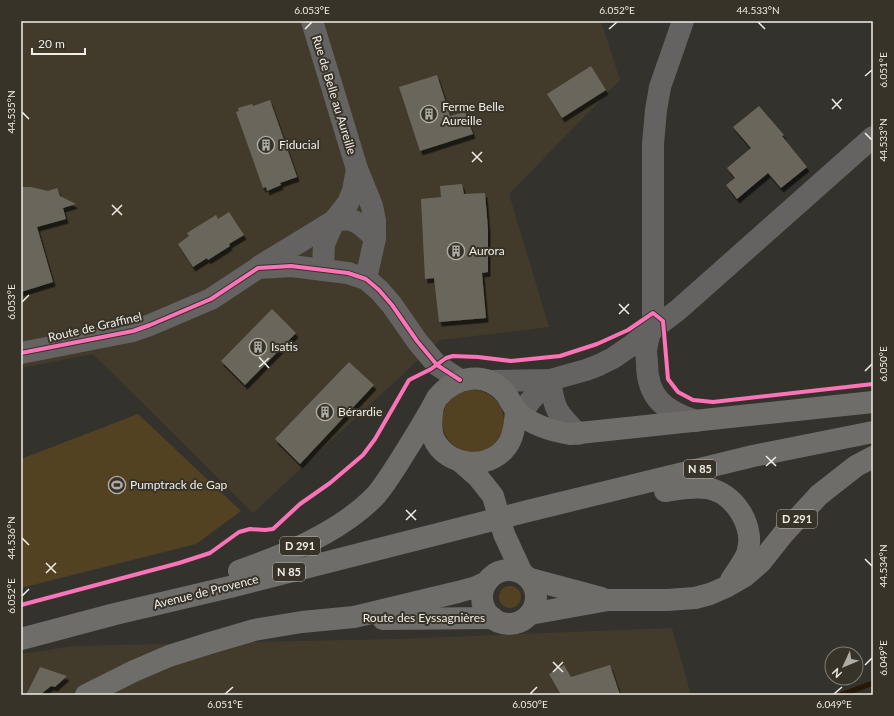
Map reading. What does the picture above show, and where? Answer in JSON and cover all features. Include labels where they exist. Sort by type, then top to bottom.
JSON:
[{"type":"main road","points":[[460,462],[482,463],[494,458],[504,450],[514,433],[517,416],[506,394],[498,387],[488,382],[471,379],[460,380],[444,390],[435,402],[431,426],[434,437],[439,446],[478,478],[493,496],[504,534],[526,576],[534,586],[536,600],[534,608],[530,614],[516,623],[504,622],[493,618],[484,605],[484,589],[491,578],[504,534]]},
{"type":"main road","name":"D 291","points":[[115,614],[285,554],[343,522],[361,509],[377,493],[395,469],[435,402]]},
{"type":"main road","points":[[517,416],[553,431],[578,434],[873,402]]},
{"type":"main road","name":"N 85","points":[[536,509],[753,456],[873,432]]},
{"type":"main road","points":[[493,496],[504,450]]},
{"type":"main road","name":"D 291","points":[[530,614],[608,600],[667,600],[696,598],[726,587],[745,576],[761,562],[784,533],[819,495],[856,466],[873,457]]},
{"type":"main road","points":[[536,509],[692,487],[709,488],[725,496],[736,506],[745,519],[748,537],[747,554],[726,587]]},
{"type":"main road","name":"Avenue de Provence","points":[[21,639],[115,614],[234,586],[536,509]]},
{"type":"main road","points":[[491,578],[508,570],[515,570],[526,576]]},
{"type":"main road","name":"D 291","points":[[526,576],[608,600]]},
{"type":"main road","name":"Route des Eyssagnières","points":[[86,695],[134,670],[168,656],[254,630],[302,622],[354,617],[476,587],[491,578]]},
{"type":"main road","name":"Route des Eyssagnières","points":[[354,617],[386,619],[493,618]]},
{"type":"street","name":"Rue de Belle au Aureille","points":[[312,21],[357,169],[372,206],[375,221],[375,238],[366,279]]},
{"type":"street","points":[[684,21],[660,87],[656,110],[653,144],[653,317],[652,330],[646,351],[647,375],[650,388],[669,409],[681,416],[696,421]]},
{"type":"street","points":[[488,382],[550,380],[599,365],[632,345],[678,310],[873,137]]},
{"type":"street","name":"Rue de Belle au Aureille","points":[[258,268],[334,221],[348,203],[353,191],[357,169]]},
{"type":"street","points":[[323,270],[324,244],[334,221],[344,218],[354,220],[375,238]]},
{"type":"street","name":"Route de Graffinel","points":[[24,350],[126,333],[150,326],[210,299],[258,268],[291,266],[348,273],[366,279],[379,290],[392,305],[417,341],[437,365],[460,380]]},
{"type":"street","name":"Route de Graffinel","points":[[417,341],[431,369],[435,402]]},
{"type":"street","points":[[517,416],[550,380]]},
{"type":"street","points":[[550,380],[555,407],[561,416],[578,434]]},
{"type":"shaded area","points":[[21,21],[601,21],[620,80],[509,194],[549,327],[440,340],[253,513],[93,354],[21,368]]},
{"type":"shaded area","points":[[467,390],[479,390],[495,399],[502,409],[504,421],[502,433],[495,443],[479,452],[467,452],[456,447],[447,438],[442,427],[442,415],[447,404],[456,395]]},
{"type":"shaded area","name":"Pumptrack de Gap","points":[[138,414],[241,511],[196,544],[21,588],[21,459]]},
{"type":"shaded area","points":[[510,586],[518,589],[521,597],[518,605],[510,608],[502,605],[499,597],[502,589]]},
{"type":"shaded area","points":[[672,628],[691,695],[21,695],[21,654],[74,646],[398,639]]},
{"type":"building","points":[[591,66],[606,90],[562,118],[547,94]]},
{"type":"building","name":"Ferme Belle Aureille","points":[[437,75],[450,116],[465,112],[473,134],[420,151],[399,87]]},
{"type":"building","name":"Fiducial","points":[[270,100],[297,177],[280,183],[281,185],[267,191],[266,187],[263,188],[236,112],[239,111],[238,108],[252,104],[253,106]]},
{"type":"building","points":[[759,106],[784,135],[782,136],[807,167],[781,188],[768,173],[737,199],[726,185],[735,178],[727,168],[751,148],[733,127]]},
{"type":"building","name":"Aurora","points":[[462,184],[464,194],[485,193],[488,229],[488,272],[482,273],[486,318],[439,322],[434,278],[425,279],[421,199],[441,197],[440,186]]},
{"type":"building","points":[[21,187],[31,187],[48,191],[57,188],[60,196],[76,204],[63,208],[66,219],[37,227],[53,282],[21,292]]},
{"type":"building","points":[[229,212],[244,235],[208,260],[207,258],[193,267],[178,244],[189,236],[187,233],[216,215],[218,219]]},
{"type":"building","name":"Isatis","points":[[272,309],[296,333],[245,385],[221,361]]},
{"type":"building","name":"Bérardie","points":[[349,362],[374,385],[300,464],[275,439]]},
{"type":"building","points":[[564,665],[571,677],[610,665],[620,695],[561,695],[549,674]]},
{"type":"building","points":[[40,667],[67,676],[55,687],[51,686],[40,695],[26,695]]},
{"type":"waterway","points":[[841,695],[873,683]]},
{"type":"cycle path","points":[[21,353],[133,331],[211,299],[258,268],[291,266],[348,273],[366,279],[379,290],[392,305],[417,341],[437,365],[460,380]]},
{"type":"cycle path","points":[[21,605],[179,563],[210,553],[239,532],[250,529],[273,529],[300,504],[330,483],[363,455],[375,439],[409,380],[431,369],[446,358],[453,356],[511,361],[560,356],[597,344],[628,330],[653,313],[663,321],[668,379],[678,392],[693,400],[713,402],[873,384]]},
{"type":"place","name":"Ferme Belle Aureille","points":[[429,114]]},
{"type":"place","name":"Fiducial","points":[[266,145]]},
{"type":"place","name":"Aurora","points":[[456,251]]},
{"type":"place","name":"Isatis","points":[[258,347]]},
{"type":"place","name":"Bérardie","points":[[325,412]]},
{"type":"place","name":"Pumptrack de Gap","points":[[117,485]]}]
